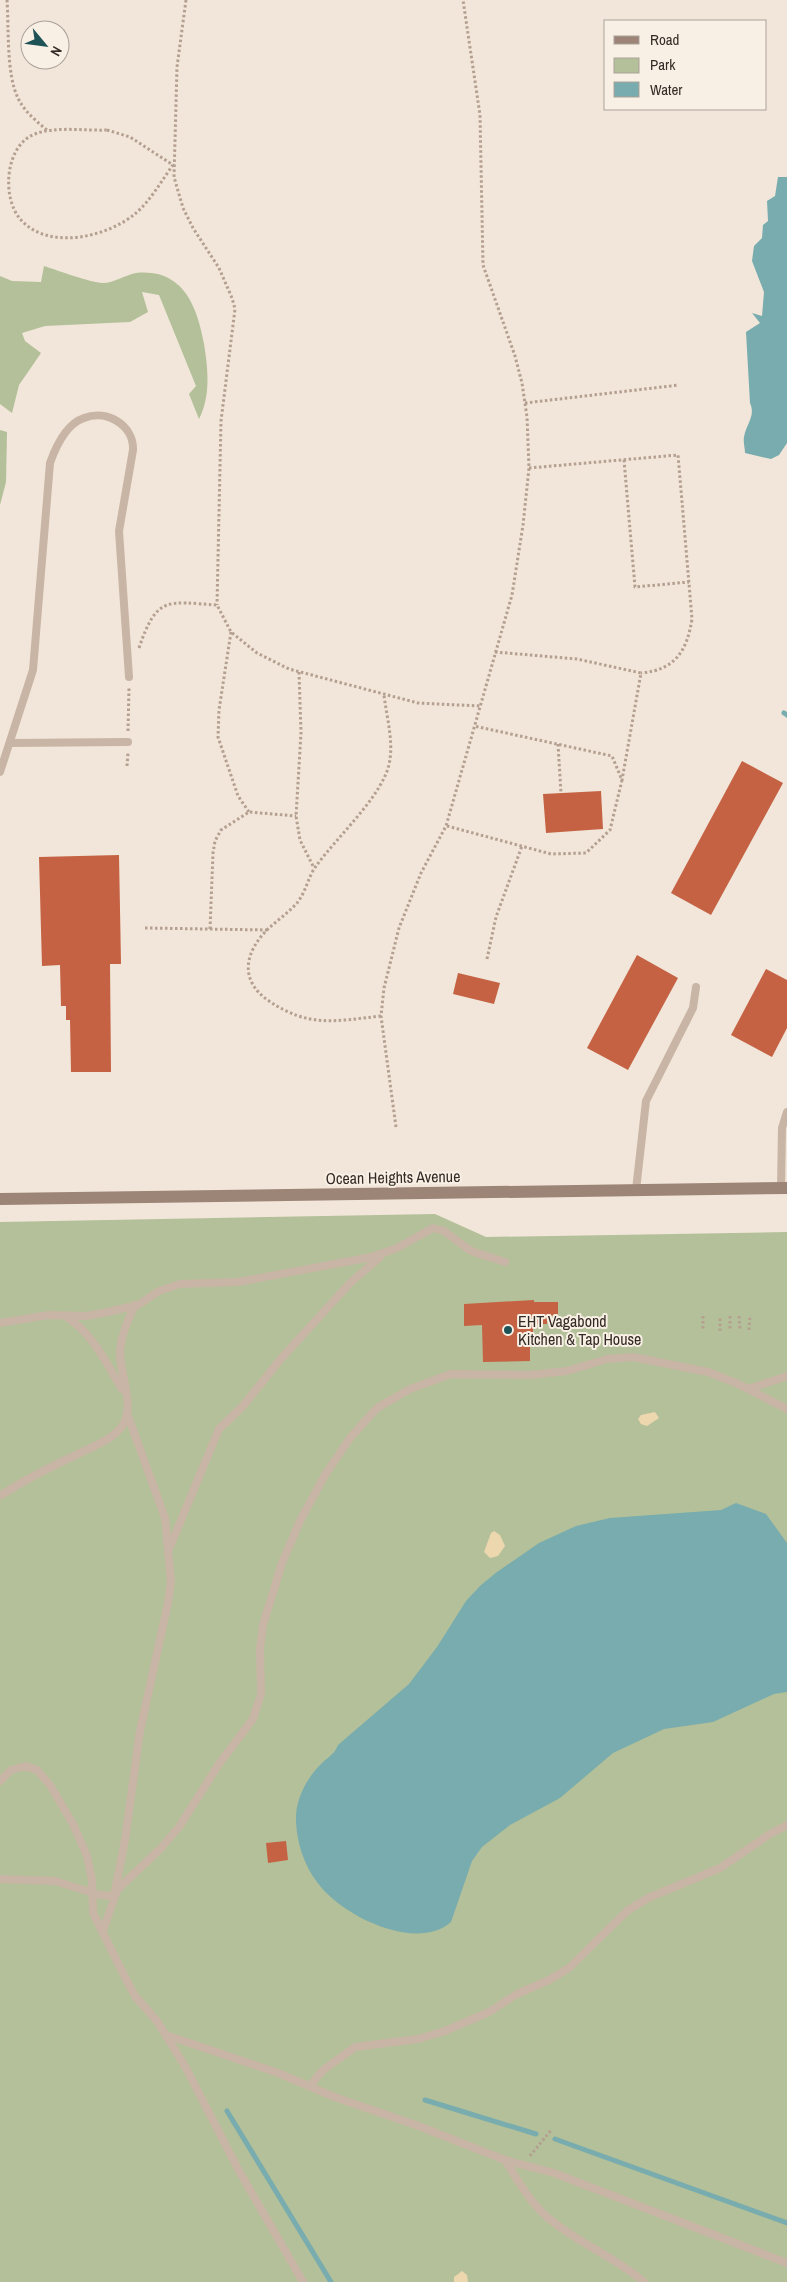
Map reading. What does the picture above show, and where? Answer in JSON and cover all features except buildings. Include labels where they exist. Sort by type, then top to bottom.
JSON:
[{"type":"main road","name":"Ocean Heights Avenue","points":[[0,1199],[784,1188]]},
{"type":"lane","points":[[0,772],[33,670],[50,463],[59,442],[73,426],[85,418],[100,416],[119,422],[128,428],[133,439],[134,450],[119,531],[129,677]]},
{"type":"lane","points":[[10,743],[128,742]]},
{"type":"lane","points":[[636,1190],[642,1122],[646,1101],[693,1008],[696,987]]},
{"type":"lane","points":[[784,1188],[782,1128],[787,1112]]},
{"type":"lane","points":[[169,1549],[219,1429],[243,1406],[279,1361],[350,1283],[383,1254],[433,1228],[444,1231],[470,1251],[505,1262]]},
{"type":"lane","points":[[0,1324],[38,1316],[86,1316],[135,1306],[159,1291],[180,1284],[238,1282],[383,1254]]},
{"type":"lane","points":[[102,1932],[114,1896],[125,1840],[140,1731],[170,1593],[169,1549],[165,1518],[128,1413],[120,1361],[121,1343],[126,1325],[135,1306]]},
{"type":"lane","points":[[64,1315],[76,1323],[90,1338],[126,1395]]},
{"type":"lane","points":[[114,1896],[120,1886],[160,1849],[179,1827],[219,1764],[253,1719],[261,1694],[260,1648],[263,1625],[282,1563],[300,1521],[325,1475],[350,1438],[377,1408],[410,1389],[451,1374],[530,1375],[566,1371],[607,1359],[624,1357],[642,1358],[688,1366],[724,1377],[787,1409]]},
{"type":"lane","points":[[748,1389],[787,1376]]},
{"type":"lane","points":[[0,1496],[31,1476],[115,1434],[126,1421],[128,1413]]},
{"type":"lane","points":[[0,1781],[10,1770],[20,1766],[33,1768],[43,1776],[73,1824],[90,1868],[93,1913],[102,1932],[135,1996],[166,2034],[186,2068],[238,2169],[303,2282]]},
{"type":"lane","points":[[310,2086],[322,2071],[355,2047],[418,2039],[445,2031],[488,2012],[517,1994],[549,1980],[569,1968],[617,1918],[634,1906],[648,1898],[714,1871],[770,1834],[787,1826]]},
{"type":"lane","points":[[0,1879],[55,1881],[92,1893],[114,1896]]},
{"type":"lane","points":[[166,2034],[278,2073],[505,2160],[554,2173],[787,2263]]},
{"type":"lane","points":[[505,2160],[530,2198],[546,2216],[561,2228],[628,2269],[644,2282]]},
{"type":"path","points":[[7,0],[12,71],[17,97],[34,120],[47,131]]},
{"type":"path","points":[[186,0],[177,68],[173,165],[176,186],[182,208],[219,268],[235,309],[221,421],[217,605],[231,632],[257,653],[275,663],[299,672],[418,703],[480,706]]},
{"type":"path","points":[[396,1127],[381,1016],[384,988],[399,928],[421,873],[446,826],[494,652],[512,595],[523,525],[529,468],[525,403],[515,356],[483,265],[480,116],[463,0]]},
{"type":"path","points":[[47,131],[119,132],[173,165],[140,209],[127,220],[108,229],[86,235],[50,236],[29,227],[21,220],[13,207],[10,184],[11,165],[19,145],[35,134],[47,131]]},
{"type":"path","points":[[525,403],[679,385]]},
{"type":"path","points":[[494,652],[577,659],[641,673],[658,672],[673,662],[684,647],[692,619],[678,455],[529,468]]},
{"type":"path","points":[[624,460],[635,587],[689,582]]},
{"type":"path","points":[[138,652],[147,626],[156,611],[177,603],[217,605]]},
{"type":"path","points":[[231,632],[219,710],[218,737],[238,796],[248,812]]},
{"type":"path","points":[[299,672],[302,733],[296,816],[300,840],[314,868]]},
{"type":"path","points":[[446,826],[551,854],[586,853],[610,830],[622,780],[641,673]]},
{"type":"path","points":[[127,766],[129,677]]},
{"type":"path","points":[[381,1016],[324,1022],[297,1017],[259,993],[253,987],[248,966],[252,951],[268,930],[296,904],[304,892],[314,868],[386,775],[391,748],[384,694]]},
{"type":"path","points":[[474,726],[612,756],[622,780]]},
{"type":"path","points":[[558,744],[560,793]]},
{"type":"path","points":[[210,929],[215,841],[227,825],[248,812],[296,816]]},
{"type":"path","points":[[487,959],[502,899],[522,846]]},
{"type":"path","points":[[145,928],[268,930]]},
{"type":"path","points":[[749,1330],[750,1315]]},
{"type":"path","points":[[703,1316],[704,1331]]},
{"type":"path","points":[[720,1316],[720,1331]]},
{"type":"path","points":[[730,1316],[730,1331]]},
{"type":"path","points":[[739,1316],[740,1330]]},
{"type":"path","points":[[523,2164],[552,2129]]},
{"type":"green space","points":[[44,266],[103,283],[136,273],[152,273],[176,283],[185,292],[192,304],[204,344],[208,382],[203,410],[199,419],[189,394],[196,386],[159,295],[142,292],[148,312],[130,322],[45,326],[22,333],[25,341],[41,353],[19,385],[12,413],[0,404],[0,276],[12,281],[41,282]]},
{"type":"green space","points":[[0,430],[7,432],[6,482],[0,505]]},
{"type":"green space","points":[[435,1214],[486,1237],[787,1232],[787,2282],[0,2282],[0,1222]]},
{"type":"sand","points":[[655,1412],[659,1418],[647,1426],[641,1424],[638,1419],[641,1415]]},
{"type":"sand","points":[[494,1531],[500,1535],[505,1546],[498,1556],[490,1558],[484,1552],[491,1533]]},
{"type":"sand","points":[[462,2271],[467,2275],[468,2282],[454,2282],[454,2277]]},
{"type":"water","points":[[778,177],[787,177],[787,443],[779,455],[771,459],[745,453],[744,437],[752,412],[746,332],[760,323],[752,313],[762,316],[764,292],[752,261],[754,246],[762,238],[763,225],[768,221],[767,201],[775,196]]},
{"type":"water","points":[[736,1503],[766,1514],[787,1543],[787,1692],[774,1694],[713,1722],[664,1729],[613,1753],[560,1798],[510,1825],[482,1847],[472,1861],[451,1922],[436,1931],[419,1933],[399,1932],[379,1926],[343,1907],[328,1894],[312,1875],[300,1846],[296,1814],[302,1790],[316,1770],[333,1753],[338,1745],[409,1684],[437,1647],[466,1601],[481,1585],[539,1543],[576,1526],[610,1518],[721,1510]]},
{"type":"waterway","points":[[425,2100],[536,2134]]},
{"type":"waterway","points":[[227,2111],[331,2282]]},
{"type":"waterway","points":[[555,2139],[787,2223]]},
{"type":"place","name":"EHT Vagabond Kitchen & Tap House","points":[[508,1330]]}]
